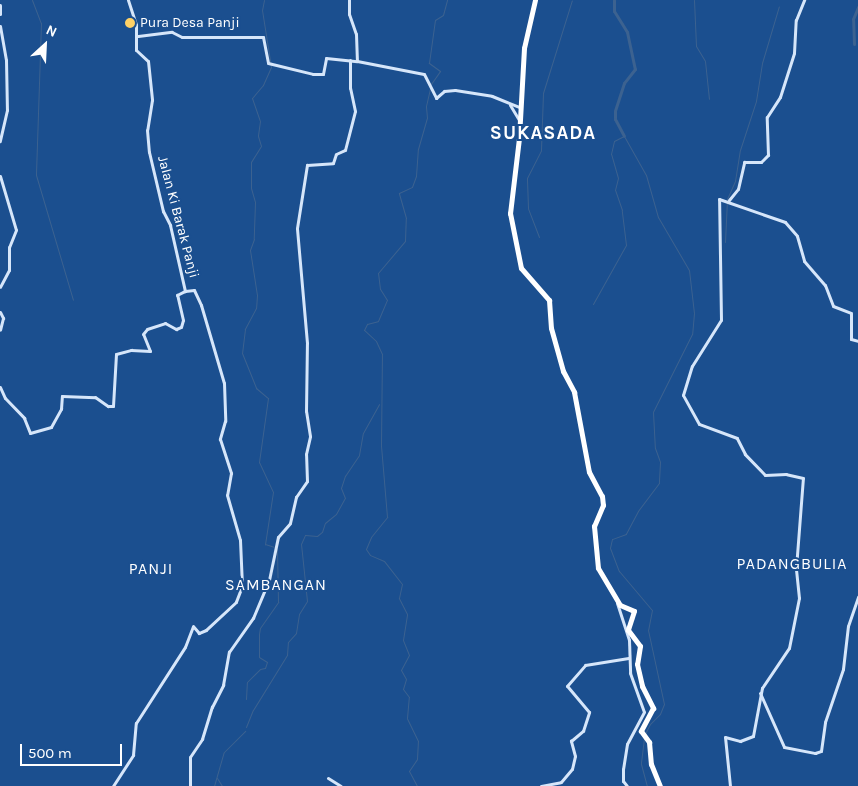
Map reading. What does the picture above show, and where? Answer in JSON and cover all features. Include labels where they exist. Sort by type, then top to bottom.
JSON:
[{"type":"highway","points":[[535,0],[524,46],[519,120],[510,204],[514,240],[523,273],[549,300],[551,326],[563,371],[574,392],[589,472],[602,496],[603,505],[594,526],[600,574],[620,605],[634,611],[628,630],[640,646],[637,667],[653,708],[641,730],[645,736],[660,786]]},
{"type":"street","name":"Jalan Ki Barak Panji","points":[[113,786],[133,756],[136,723],[185,647],[192,627],[202,633],[234,604],[242,588],[242,558],[239,537],[227,498],[231,473],[220,439],[225,420],[224,383],[201,305],[194,290],[185,291],[149,152],[147,130],[152,100],[148,62],[145,55],[137,51],[138,36],[128,0]]},
{"type":"street","points":[[348,0],[349,15],[356,34],[357,61]]},
{"type":"street","points":[[727,200],[737,191],[744,162],[761,162],[768,154],[767,117],[780,97],[794,53],[796,20],[804,0]]},
{"type":"street","points":[[0,5],[0,14]]},
{"type":"street","points":[[0,26],[6,60],[7,110],[0,141]]},
{"type":"street","points":[[138,36],[172,32],[182,37],[262,37],[271,64],[288,70],[321,75],[324,73],[326,58],[357,61],[422,74],[429,80],[436,98],[443,91],[455,90],[489,96],[519,107]]},
{"type":"street","points":[[190,786],[192,753],[202,739],[223,685],[231,648],[251,620],[266,586],[280,532],[290,523],[296,497],[307,480],[306,454],[310,439],[306,411],[307,343],[296,235],[301,192],[308,163],[333,163],[336,154],[345,150],[355,110],[350,88],[350,60]]},
{"type":"street","points":[[509,104],[518,114]]},
{"type":"street","points":[[0,176],[16,230],[9,249],[9,270],[0,287]]},
{"type":"street","points":[[730,786],[724,738],[728,736],[744,741],[753,736],[760,693],[790,648],[799,598],[796,568],[803,478],[786,474],[766,475],[744,454],[737,438],[701,426],[693,417],[683,395],[693,364],[721,320],[718,200],[727,200],[761,212],[776,222],[785,222],[797,236],[804,261],[825,284],[833,306],[851,313],[851,339],[858,341]]},
{"type":"street","points":[[0,387],[5,398],[24,418],[30,433],[51,427],[61,409],[62,396],[95,398],[107,406],[113,406],[116,354],[132,350],[150,351],[143,334],[147,329],[165,323],[176,329],[181,327],[184,320],[177,295],[185,291]]},
{"type":"street","points":[[0,312],[3,318],[0,330]]},
{"type":"street","points":[[610,590],[627,631],[630,674],[638,688],[644,713],[627,744],[623,781],[628,786]]},
{"type":"street","points":[[760,693],[784,747],[814,753],[821,751],[825,722],[843,670],[848,629],[858,597]]},
{"type":"street","points":[[541,786],[561,782],[573,768],[575,754],[572,741],[583,731],[590,712],[567,686],[584,665],[628,658]]},
{"type":"street","points":[[328,778],[341,786]]},
{"type":"waterway","points":[[32,0],[41,23],[36,175],[73,300]]},
{"type":"waterway","points":[[264,0],[262,10],[271,67],[263,85],[252,98],[260,121],[258,136],[261,146],[251,162],[251,188],[255,202],[254,239],[250,250],[257,295],[256,308],[245,329],[242,353],[256,388],[268,398],[259,462],[273,492],[265,544],[274,547]]},
{"type":"waterway","points":[[431,84],[440,71],[429,63],[435,20],[443,15],[447,0]]},
{"type":"waterway","points":[[539,237],[528,208],[527,178],[541,150],[543,93],[572,0]]},
{"type":"waterway","points":[[614,0],[614,11],[627,32],[635,69],[624,83],[615,111],[615,119],[624,136]]},
{"type":"waterway","points":[[694,0],[696,46],[705,61],[709,99]]},
{"type":"waterway","points":[[725,242],[727,199],[735,181],[740,150],[756,101],[762,63],[779,6]]},
{"type":"waterway","points":[[854,44],[853,19],[858,7]]},
{"type":"waterway","points":[[417,786],[409,771],[417,759],[418,741],[407,718],[409,697],[403,689],[406,679],[401,670],[409,655],[403,640],[407,614],[399,598],[402,584],[384,561],[370,555],[366,549],[371,537],[387,517],[381,445],[382,354],[376,341],[364,330],[367,324],[378,321],[387,300],[380,289],[378,273],[405,241],[406,218],[399,193],[412,187],[416,176],[418,149],[427,118],[426,106],[430,88]]},
{"type":"waterway","points":[[593,304],[626,245],[622,210],[615,190],[618,178],[611,154],[614,141],[624,136],[646,175],[658,217],[689,270],[694,313],[692,334],[653,412],[655,448],[660,462],[659,483],[638,511],[626,534],[612,539],[610,548],[619,571],[652,610],[648,630],[664,704],[660,714],[650,724],[645,734]]},
{"type":"waterway","points":[[246,727],[253,710],[287,655],[288,642],[296,633],[299,614],[307,601],[301,544],[305,535],[317,536],[322,532],[325,523],[336,514],[345,498],[341,488],[345,476],[359,455],[363,433],[379,404]]},
{"type":"waterway","points":[[246,699],[247,682],[260,669],[265,668],[267,662],[259,657],[259,634],[260,628],[278,602],[277,549]]},
{"type":"waterway","points":[[214,786],[224,752],[245,731]]},
{"type":"waterway","points":[[644,738],[641,764],[647,786]]},
{"type":"waterway","points":[[217,778],[222,786]]},
{"type":"place","name":"Pura Desa Panji","points":[[130,23]]},
{"type":"district","name":"SUKASADA","points":[[543,134]]},
{"type":"district","name":"PADANGBULIA","points":[[792,564]]},
{"type":"district","name":"PANJI","points":[[151,569]]},
{"type":"district","name":"SAMBANGAN","points":[[276,585]]}]
